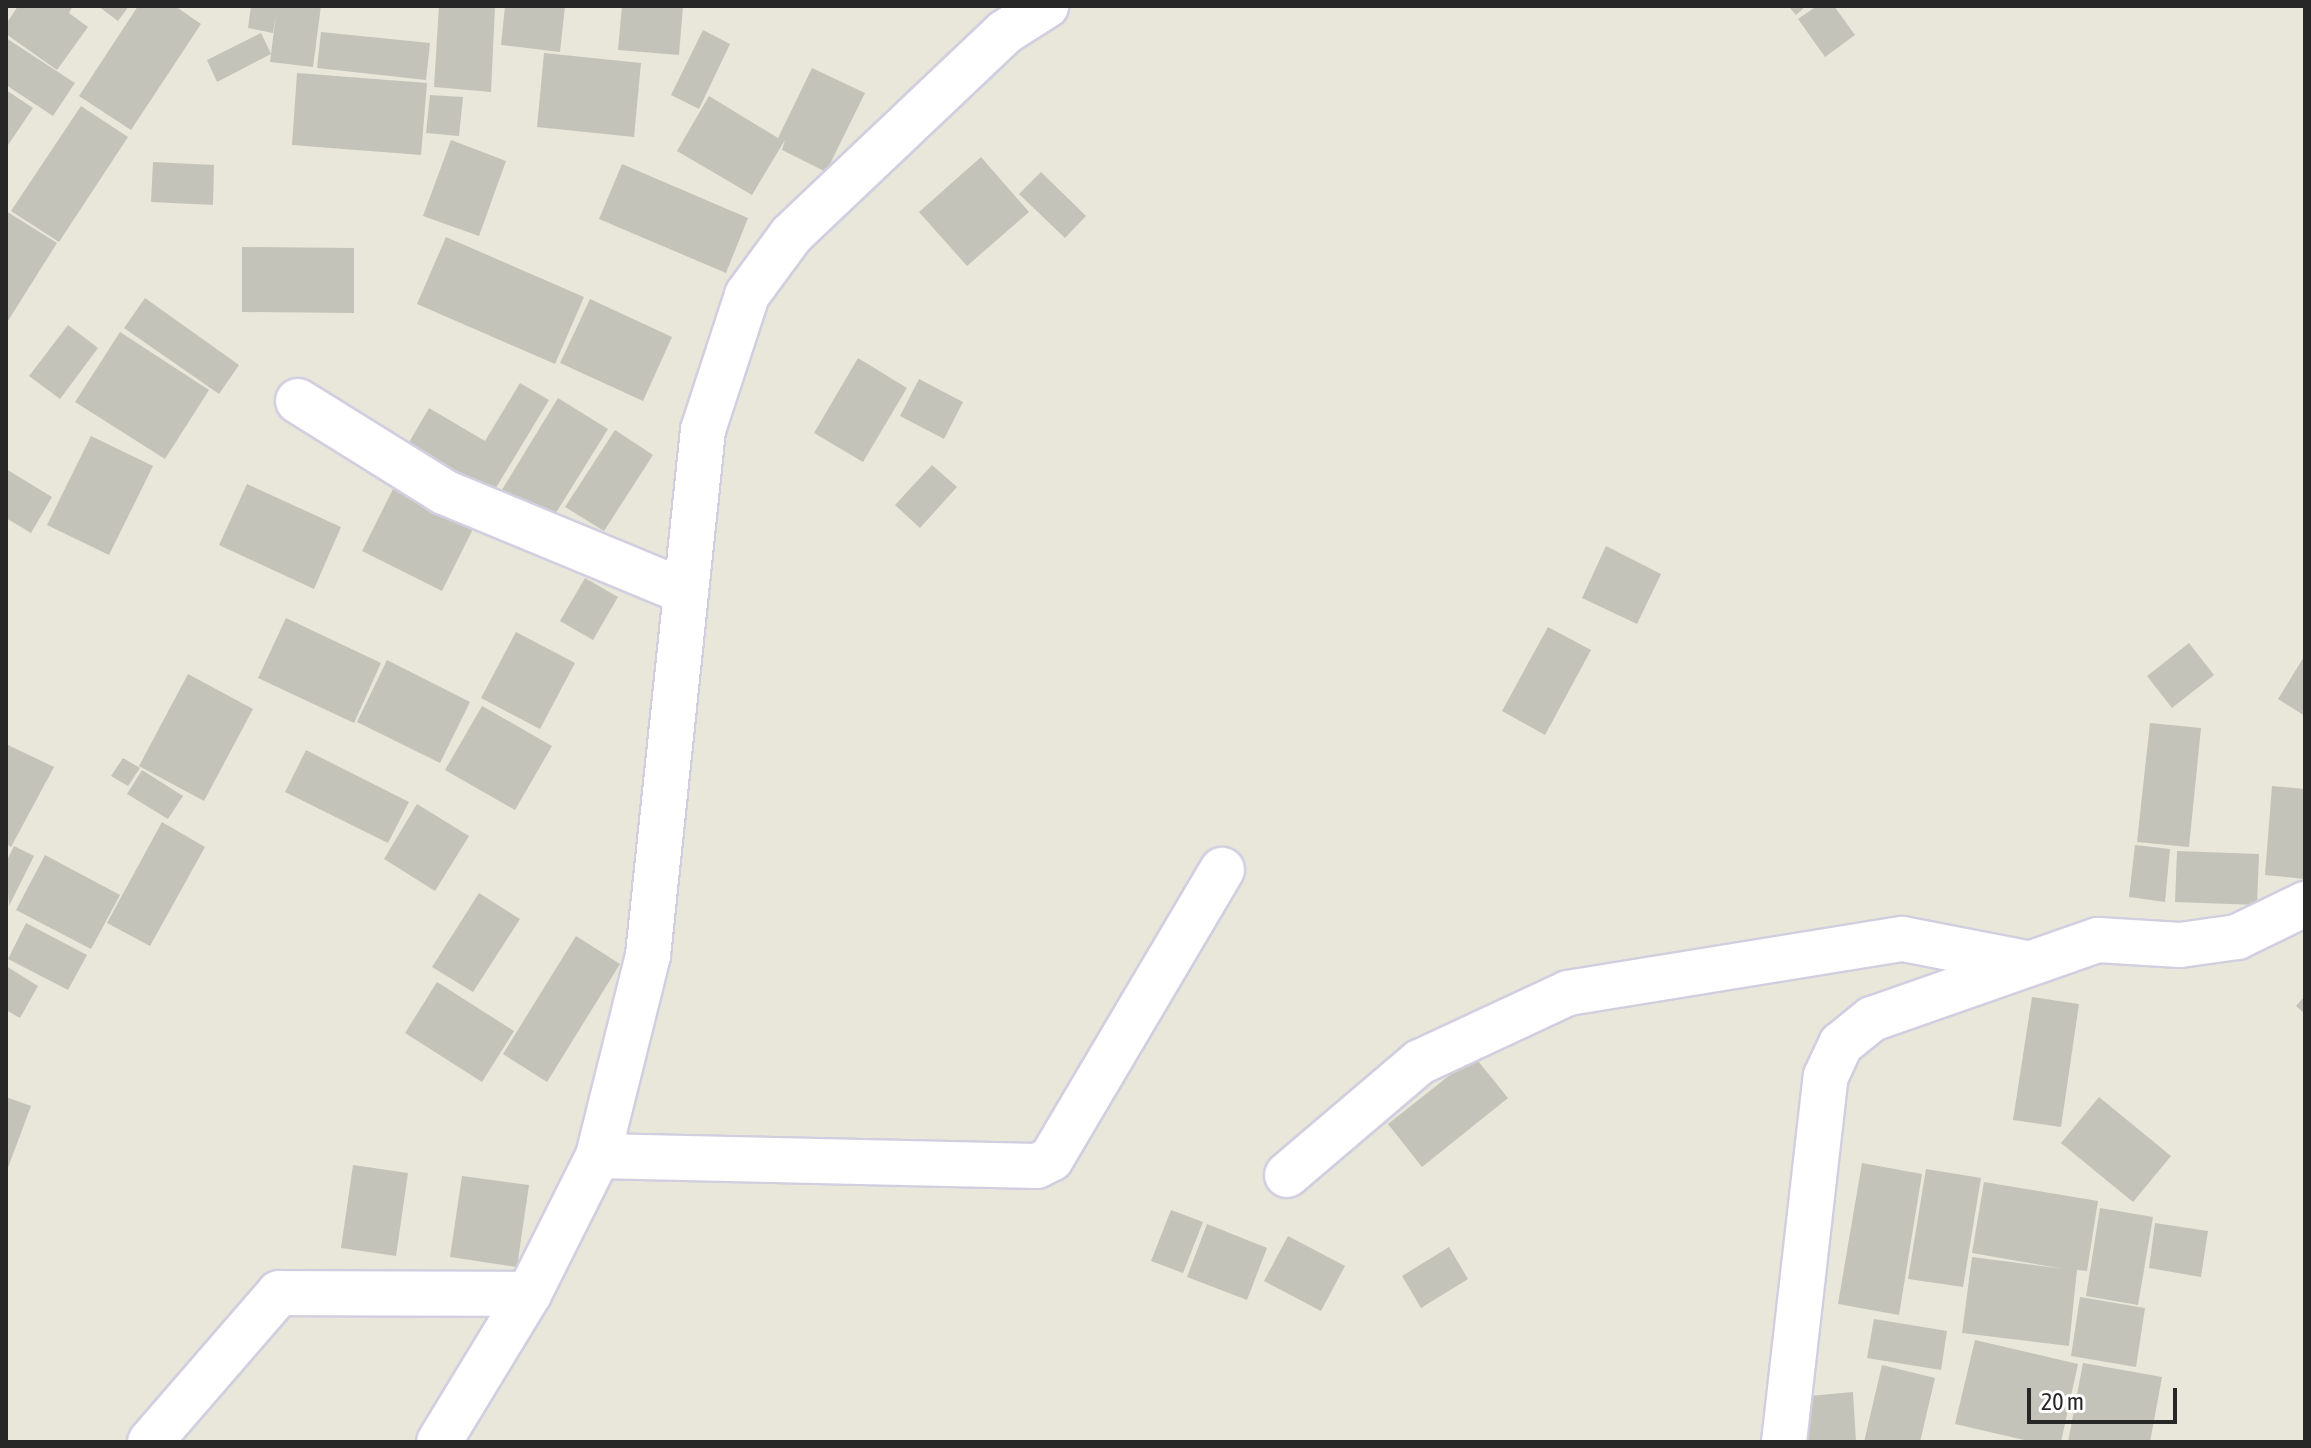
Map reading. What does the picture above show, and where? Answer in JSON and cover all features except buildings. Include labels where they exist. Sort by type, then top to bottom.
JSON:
[{"type":"street","points":[[439,1442],[529,1294],[598,1156],[648,955],[703,430],[747,295],[791,235],[1005,32],[1046,6]]},
{"type":"street","points":[[298,401],[444,492],[686,592]]},
{"type":"street","points":[[598,1156],[1037,1166],[1051,1159],[1222,870]]},
{"type":"street","points":[[1784,1442],[1826,1076],[1841,1044],[1872,1019],[2098,940],[2180,945],[2237,937],[2305,904]]},
{"type":"street","points":[[1287,1175],[1420,1062],[1568,993],[1903,939],[2029,963]]},
{"type":"street","points":[[150,1442],[279,1293],[529,1294]]}]
